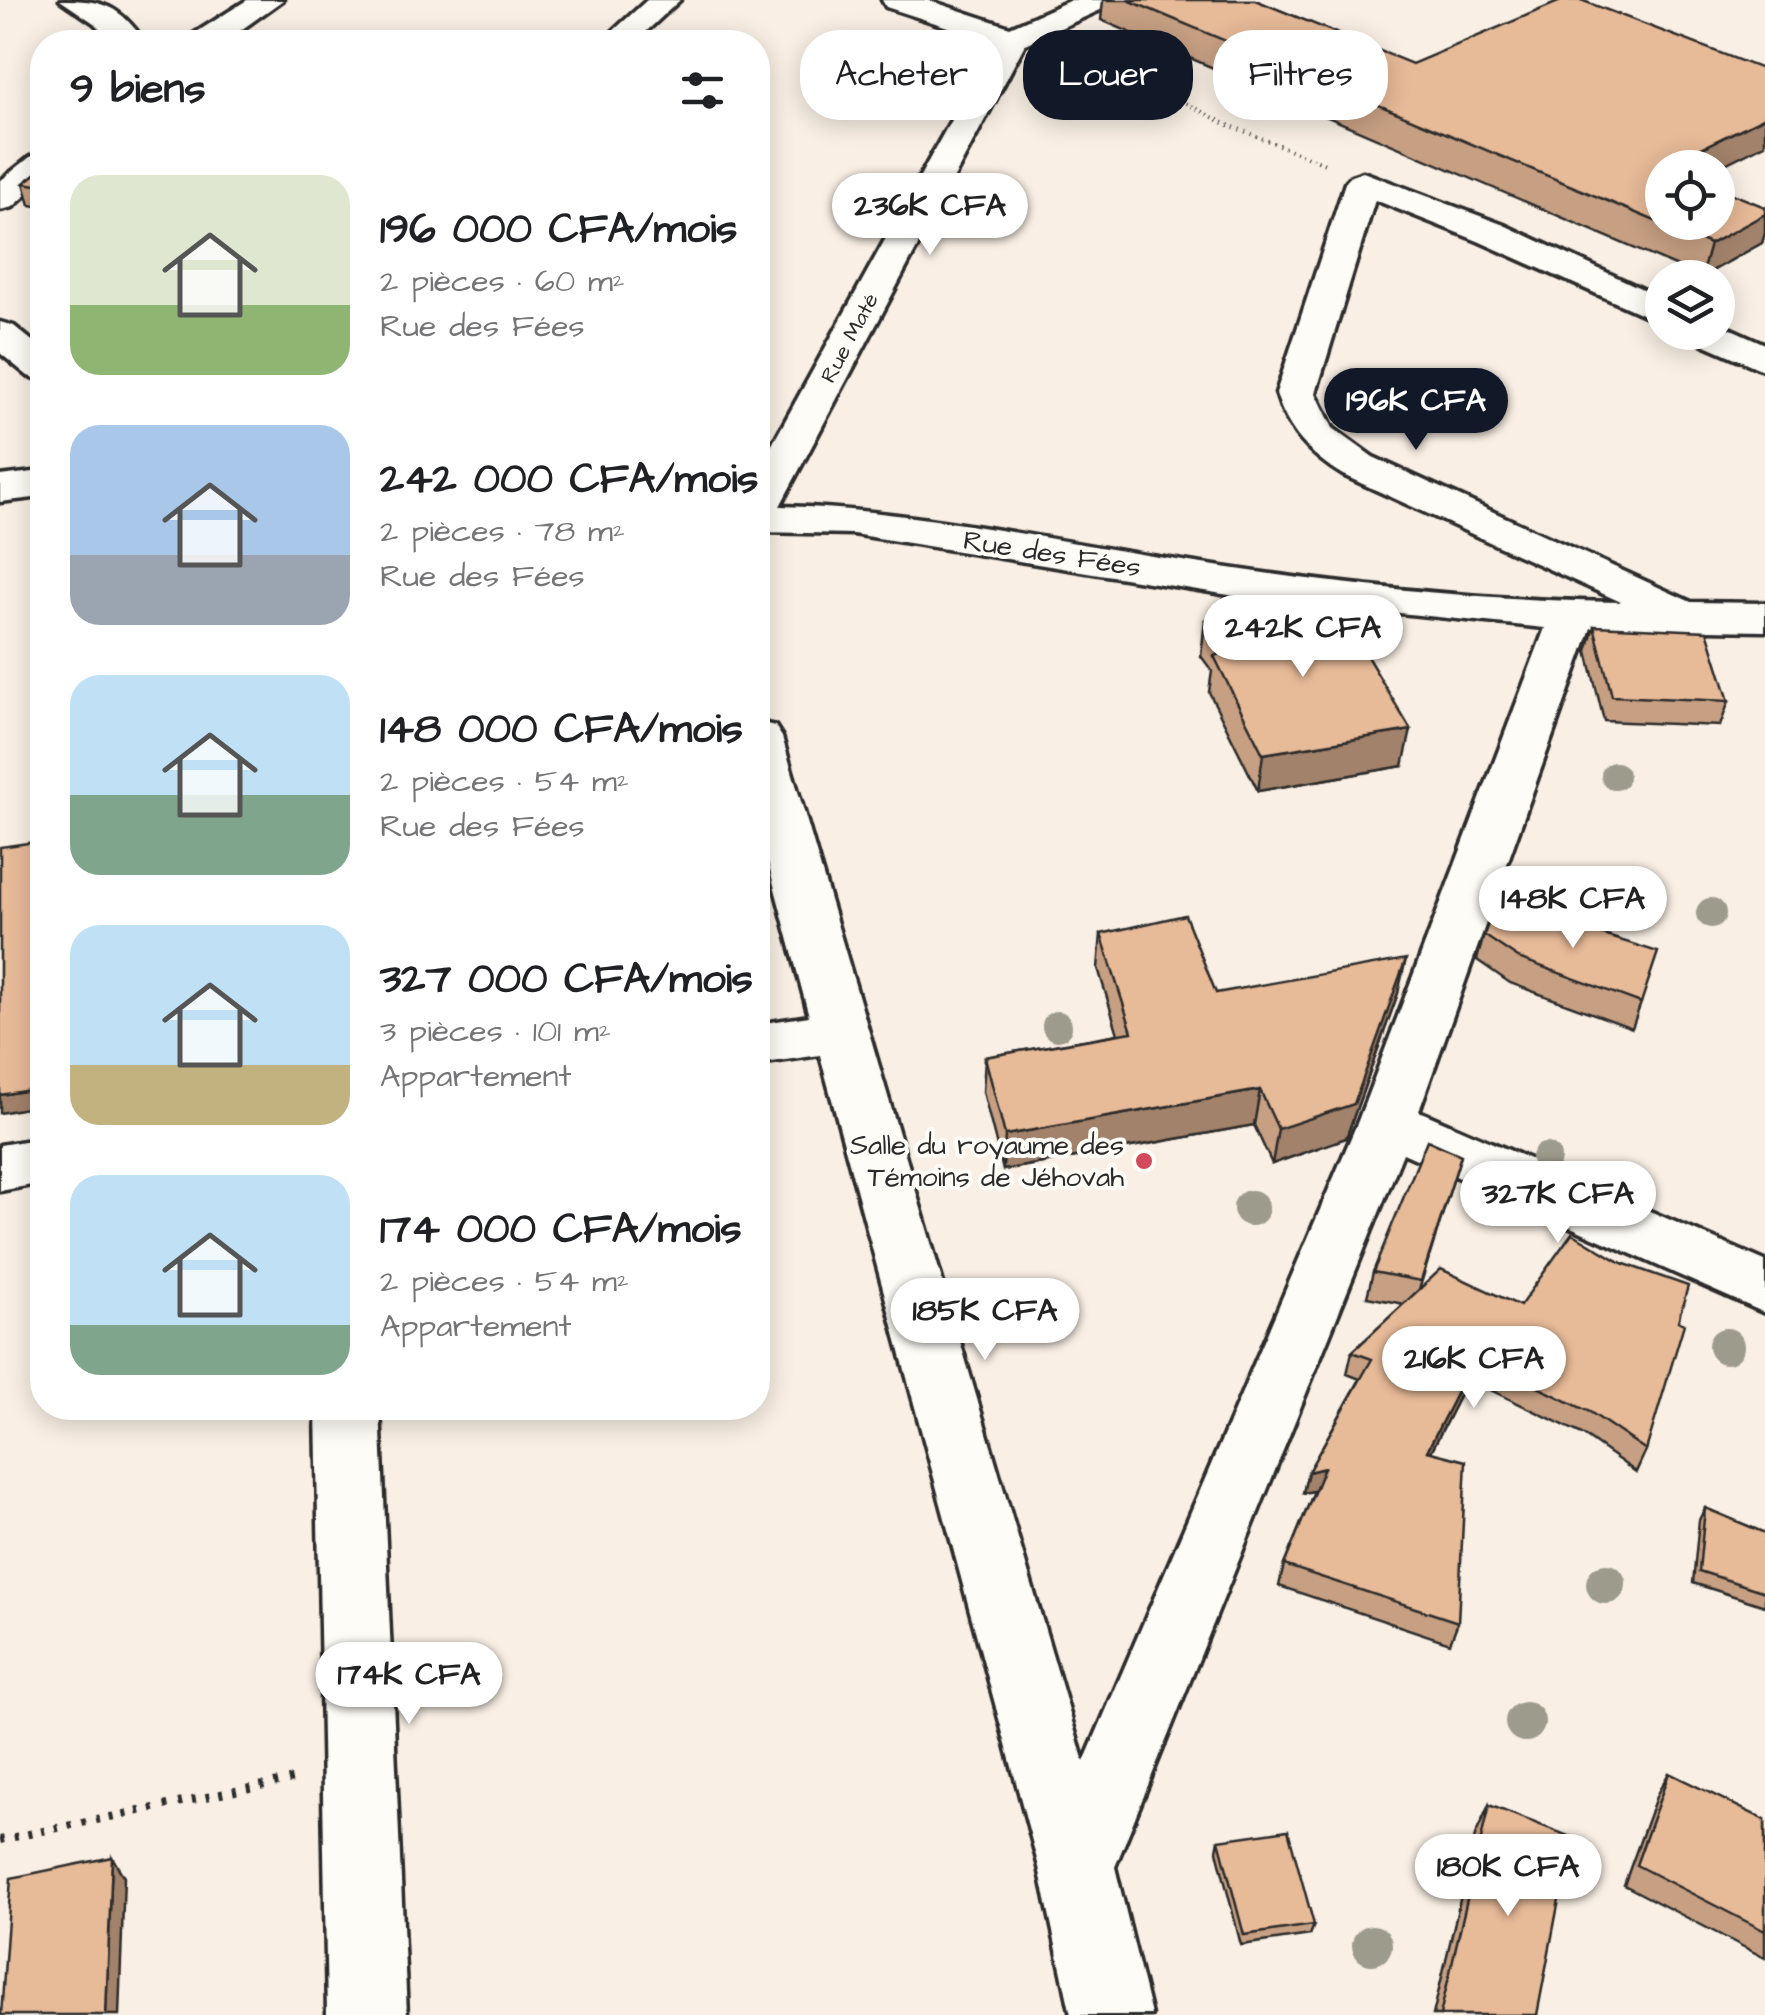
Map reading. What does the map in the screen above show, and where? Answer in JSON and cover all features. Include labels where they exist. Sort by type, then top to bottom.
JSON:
[{"type":"street","points":[[75,0],[105,16],[118,30]]},
{"type":"street","points":[[221,30],[268,0]]},
{"type":"street","points":[[631,30],[665,0]]},
{"type":"street","points":[[896,0],[1012,38],[1096,0]]},
{"type":"street","name":"Rue Maté","points":[[770,486],[1012,38]]},
{"type":"street","points":[[0,200],[30,174]]},
{"type":"street","points":[[1645,304],[1490,233],[1363,182],[1296,393],[1303,418],[1324,446],[1358,466],[1690,616]]},
{"type":"street","points":[[0,334],[30,358]]},
{"type":"street","points":[[1735,345],[1765,359]]},
{"type":"street","points":[[0,490],[30,486]]},
{"type":"street","name":"Rue des Fées","points":[[770,519],[853,521],[1235,583],[1527,614],[1765,617]]},
{"type":"street","points":[[1077,1866],[1387,1121],[1573,615]]},
{"type":"street","points":[[770,778],[1077,1866],[1111,2015]]},
{"type":"street","points":[[770,1042],[843,1030]]},
{"type":"street","points":[[1387,1121],[1765,1288]]},
{"type":"street","points":[[0,1168],[30,1163]]},
{"type":"street","points":[[348,1420],[367,2015]]},
{"type":"path","points":[[1012,38],[1129,74],[1224,123],[1363,182]]},
{"type":"path","points":[[0,1840],[359,1765]]},
{"type":"building","points":[[1128,0],[1255,0],[1329,30],[1213,30],[1213,36]]},
{"type":"building","points":[[1563,0],[1581,0],[1765,70],[1765,117],[1697,150],[1645,150],[1645,217],[1388,109],[1388,54],[1412,64]]},
{"type":"building","points":[[1735,195],[1765,207],[1765,214],[1735,230]]},
{"type":"building","points":[[1302,607],[1302,618],[1343,616],[1411,730],[1263,754],[1214,656],[1229,651],[1205,620]]},
{"type":"building","points":[[1594,626],[1707,631],[1729,701],[1612,696]]},
{"type":"building","points":[[30,843],[30,1090],[0,1095],[0,847]]},
{"type":"building","points":[[1496,901],[1658,952],[1641,1003],[1518,958],[1484,935]]},
{"type":"building","points":[[1185,915],[1216,993],[1406,959],[1354,1104],[1278,1129],[1260,1090],[1005,1135],[985,1057],[1132,1032],[1101,934]]},
{"type":"building","points":[[1427,1140],[1461,1155],[1421,1281],[1373,1272]]},
{"type":"building","points":[[1572,1233],[1622,1263],[1688,1286],[1678,1321],[1684,1324],[1646,1450],[1590,1412],[1475,1357],[1427,1451],[1466,1461],[1458,1622],[1284,1565],[1324,1468],[1308,1472],[1372,1359],[1352,1352],[1441,1269],[1520,1306]]},
{"type":"building","points":[[1705,1508],[1765,1533],[1765,1592],[1699,1571]]},
{"type":"building","points":[[1669,1773],[1765,1820],[1765,1931],[1636,1865]]},
{"type":"building","points":[[1489,1805],[1571,1837],[1537,2015],[1440,2015]]},
{"type":"building","points":[[1288,1830],[1314,1925],[1244,1935],[1219,1840]]},
{"type":"building","points":[[112,1857],[106,2015],[1,2015],[11,1878]]},
{"type":"place","name":"Salle du royaume des Témoins de Jéhovah","points":[[1144,1161]]}]
